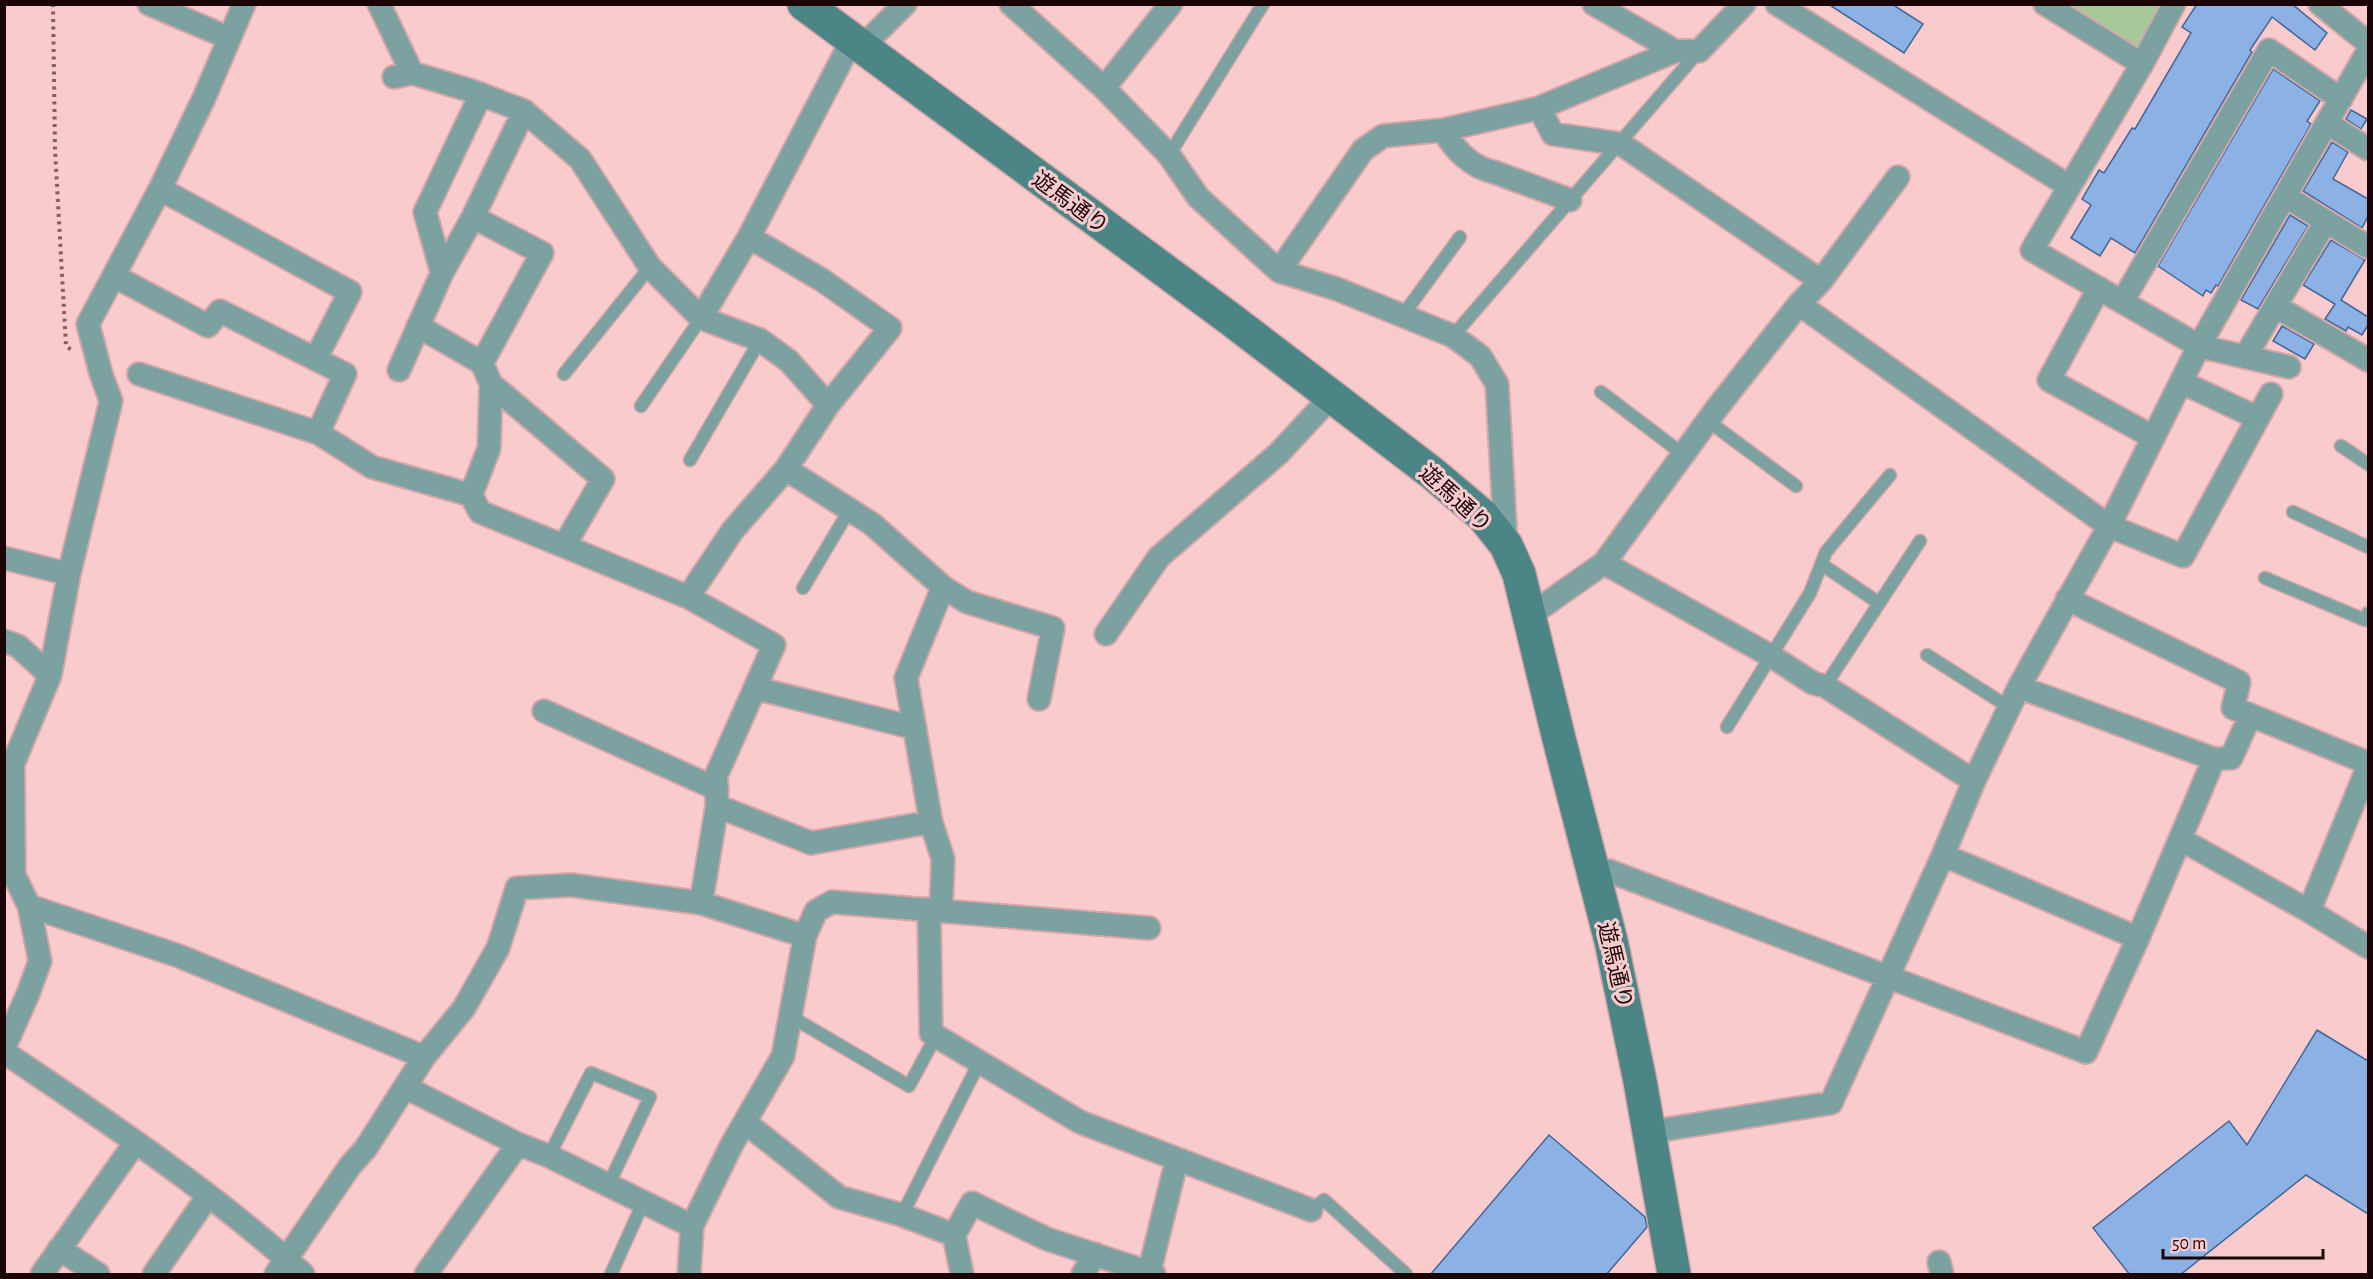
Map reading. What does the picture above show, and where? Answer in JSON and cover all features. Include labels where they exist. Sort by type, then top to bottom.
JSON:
[{"type":"street","points":[[149,4],[229,38]]},
{"type":"street","points":[[244,4],[204,98],[160,189],[88,324],[101,375],[111,401],[69,574],[50,675],[13,764],[14,875],[29,906],[40,961],[4,1050],[208,1196],[281,1266],[303,1275]]},
{"type":"street","points":[[379,4],[403,75],[481,94],[524,111],[580,159],[650,267],[701,318],[760,340],[789,361],[828,405]]},
{"type":"street","name":"遊馬通り","points":[[804,4],[1229,318],[1474,509],[1506,545],[1519,574],[1614,953],[1674,1275]]},
{"type":"street","points":[[701,318],[857,44],[905,4]]},
{"type":"street","points":[[1104,88],[1171,4]]},
{"type":"street","points":[[1594,4],[1675,51]]},
{"type":"street","points":[[1279,271],[1363,150],[1383,136],[1443,130],[1539,108],[1675,51],[1699,51],[1744,4]]},
{"type":"street","points":[[1777,4],[2069,186]]},
{"type":"street","points":[[2045,4],[2142,64]]},
{"type":"street","points":[[2174,4],[2142,64],[2032,250],[2199,346],[2289,367]]},
{"type":"street","points":[[2320,4],[2368,43]]},
{"type":"street","points":[[1019,7],[1104,88],[1169,155],[1198,197],[1279,271],[1337,289],[1453,336],[1480,356],[1497,384],[1506,545]]},
{"type":"street","points":[[2122,302],[2269,50],[2341,99]]},
{"type":"street","points":[[1649,1132],[1831,1103],[1943,855],[1974,780],[2019,687],[2109,526],[2199,346],[2368,51]]},
{"type":"street","points":[[442,273],[425,212],[481,94]]},
{"type":"street","points":[[1539,108],[1552,134],[1618,144],[1821,281]]},
{"type":"street","points":[[399,370],[442,273],[473,217],[524,111]]},
{"type":"street","points":[[2327,123],[2368,149]]},
{"type":"street","points":[[1443,130],[1452,145],[1482,170],[1494,172],[1570,200]]},
{"type":"street","points":[[1529,616],[1604,563],[1708,421],[1799,304],[1821,281],[1898,177]]},
{"type":"street","points":[[160,189],[350,292],[316,358]]},
{"type":"street","points":[[2285,196],[2368,247]]},
{"type":"street","points":[[471,495],[489,448],[486,373],[542,254],[473,217]]},
{"type":"street","points":[[2245,357],[2326,221]]},
{"type":"street","points":[[688,597],[733,530],[786,469],[828,405],[890,328],[822,280],[749,237]]},
{"type":"street","points":[[114,276],[208,326],[220,311],[345,374],[318,434]]},
{"type":"street","points":[[2099,288],[2049,380],[2153,437]]},
{"type":"street","points":[[1799,304],[2109,526],[2183,556],[2271,394]]},
{"type":"street","points":[[2275,306],[2368,360]]},
{"type":"street","points":[[418,326],[486,373],[603,479],[564,546]]},
{"type":"street","points":[[139,374],[318,434],[372,467],[471,495],[480,512],[688,597],[774,645],[716,777],[717,797],[701,903]]},
{"type":"street","points":[[2181,382],[2258,418]]},
{"type":"street","points":[[1106,634],[1159,557],[1279,453],[1330,398]]},
{"type":"street","points":[[786,469],[872,524],[943,587],[967,602],[1053,628],[1039,699]]},
{"type":"street","points":[[4,558],[69,574]]},
{"type":"street","points":[[1604,563],[1771,656],[1813,683],[1826,686],[1974,780]]},
{"type":"street","points":[[943,587],[906,678],[932,822],[943,859],[934,909],[931,1033],[1080,1122],[1311,1210]]},
{"type":"street","points":[[2067,599],[2239,682],[2233,708],[2368,765],[2309,911]]},
{"type":"street","points":[[4,641],[18,646],[50,675]]},
{"type":"street","points":[[2019,687],[2214,759],[2231,758],[2250,716]]},
{"type":"street","points":[[755,688],[915,728]]},
{"type":"street","points":[[544,711],[811,843],[932,822]]},
{"type":"street","points":[[1592,869],[1608,871],[2086,1052],[2138,938],[2214,759]]},
{"type":"street","points":[[2180,839],[2309,911],[2368,947]]},
{"type":"street","points":[[1943,855],[2138,938]]},
{"type":"street","points":[[281,1266],[350,1166],[366,1148],[424,1057],[464,1008],[498,948],[517,888],[571,885],[701,903],[805,936]]},
{"type":"street","points":[[689,1275],[692,1226],[731,1146],[783,1056],[805,936],[816,911],[832,902],[1149,928]]},
{"type":"street","points":[[29,906],[179,956],[424,1057]]},
{"type":"street","points":[[405,1087],[518,1144],[549,1156],[692,1226]]},
{"type":"street","points":[[746,1123],[839,1197],[902,1215],[954,1235]]},
{"type":"street","points":[[42,1275],[135,1143]]},
{"type":"street","points":[[426,1275],[518,1144]]},
{"type":"street","points":[[962,1275],[954,1235],[972,1203],[1047,1239],[1152,1274],[1177,1159]]},
{"type":"street","points":[[154,1275],[208,1196]]},
{"type":"street","points":[[59,1249],[98,1275]]},
{"type":"street","points":[[1083,1275],[1095,1254]]},
{"type":"lane","points":[[1169,155],[1263,4]]},
{"type":"lane","points":[[1453,336],[1699,51]]},
{"type":"lane","points":[[1403,315],[1460,237]]},
{"type":"lane","points":[[564,374],[650,267]]},
{"type":"lane","points":[[641,406],[701,318]]},
{"type":"lane","points":[[690,460],[760,340]]},
{"type":"lane","points":[[1601,392],[1684,455]]},
{"type":"lane","points":[[1708,421],[1796,486]]},
{"type":"lane","points":[[2341,446],[2368,464]]},
{"type":"lane","points":[[1727,727],[1810,593],[1826,552],[1890,475]]},
{"type":"lane","points":[[803,588],[850,509]]},
{"type":"lane","points":[[2293,512],[2368,547]]},
{"type":"lane","points":[[1826,686],[1920,541]]},
{"type":"lane","points":[[1821,564],[1879,603]]},
{"type":"lane","points":[[2265,578],[2365,620],[2368,612]]},
{"type":"lane","points":[[1927,655],[2010,708]]},
{"type":"lane","points":[[790,1016],[909,1086],[936,1036]]},
{"type":"lane","points":[[902,1215],[979,1063]]},
{"type":"lane","points":[[549,1156],[591,1073],[650,1097],[608,1186]]},
{"type":"lane","points":[[1311,1210],[1324,1200],[1406,1275]]},
{"type":"lane","points":[[611,1275],[643,1203]]},
{"type":"path","points":[[53,4],[55,149],[66,346],[101,375]]},
{"type":"green space","points":[[2060,5],[2162,5],[2138,47],[2131,48]]},
{"type":"building","points":[[1828,4],[1892,4],[1923,24],[1904,53]]},
{"type":"building","points":[[2197,4],[2292,4],[2327,33],[2315,50],[2272,17],[2250,50],[2252,52],[2135,253],[2111,238],[2100,256],[2071,238],[2091,205],[2082,199],[2099,170],[2104,173],[2132,128],[2135,129],[2191,33],[2182,27]]},
{"type":"building","points":[[2273,69],[2320,101],[2307,121],[2311,124],[2218,286],[2216,285],[2211,293],[2206,290],[2203,296],[2158,266]]},
{"type":"building","points":[[2351,110],[2367,119],[2361,129],[2346,119]]},
{"type":"building","points":[[2332,142],[2348,152],[2333,179],[2368,199],[2368,216],[2362,228],[2303,191]]},
{"type":"building","points":[[2290,215],[2308,226],[2258,309],[2241,300]]},
{"type":"building","points":[[2331,240],[2365,260],[2341,300],[2368,317],[2368,325],[2362,335],[2348,327],[2346,331],[2325,319],[2335,304],[2303,285]]},
{"type":"building","points":[[2282,326],[2314,344],[2305,359],[2273,341]]},
{"type":"building","points":[[2317,1030],[2368,1061],[2368,1214],[2306,1175],[2180,1275],[2130,1275],[2093,1228],[2229,1121],[2247,1145]]},
{"type":"building","points":[[1549,1135],[1645,1217],[1647,1227],[1606,1275],[1430,1275]]}]
